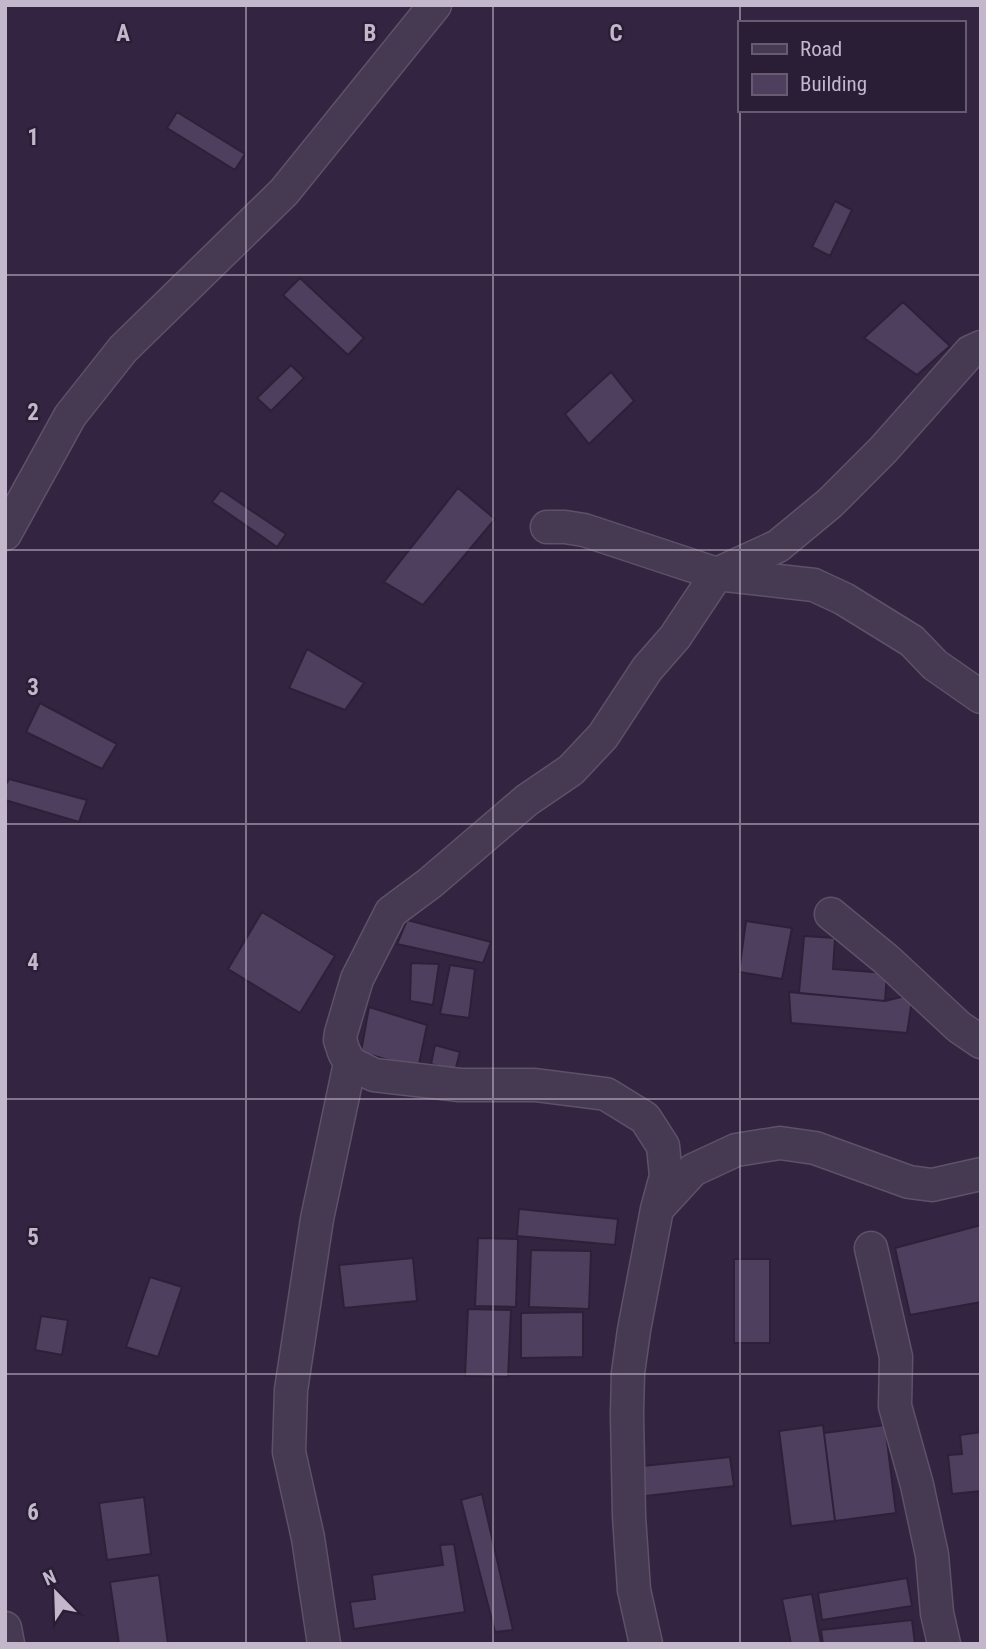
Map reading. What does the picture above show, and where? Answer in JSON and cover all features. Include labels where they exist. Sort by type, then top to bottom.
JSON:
[{"type":"street","points":[[5,534],[70,416],[122,349],[284,192],[435,5]]},
{"type":"street","points":[[646,1644],[634,1590],[629,1516],[628,1373],[657,1209],[666,1176],[663,1146],[645,1118],[607,1094],[535,1084],[460,1084],[374,1075],[350,1063],[340,1040],[341,1033],[357,979],[391,912],[430,883],[527,800],[570,770],[603,736],[647,669],[675,637],[717,574],[778,546],[830,503],[883,450],[970,352],[981,347]]},
{"type":"street","points":[[547,527],[584,530],[717,574],[814,585],[844,598],[912,641],[935,665],[981,697]]},
{"type":"street","points":[[831,914],[887,960],[959,1027],[981,1042]]},
{"type":"street","points":[[324,1644],[307,1538],[289,1451],[291,1390],[317,1219],[350,1063]]},
{"type":"street","points":[[657,1209],[693,1170],[736,1150],[780,1143],[815,1148],[908,1182],[932,1185],[981,1174]]},
{"type":"street","points":[[870,1248],[897,1357],[895,1406],[917,1485],[932,1555],[937,1614],[944,1644]]},
{"type":"street","points":[[5,1628],[8,1644]]},
{"type":"building","points":[[177,112],[245,154],[235,170],[167,128]]},
{"type":"building","points":[[835,201],[852,210],[830,256],[812,247]]},
{"type":"building","points":[[300,278],[364,338],[348,355],[283,295]]},
{"type":"building","points":[[903,302],[950,346],[917,375],[864,338]]},
{"type":"building","points":[[291,365],[304,378],[271,411],[257,398]]},
{"type":"building","points":[[611,372],[634,401],[589,444],[565,414]]},
{"type":"building","points":[[458,488],[495,519],[423,605],[384,582]]},
{"type":"building","points":[[221,490],[286,534],[277,547],[212,502]]},
{"type":"building","points":[[307,649],[364,683],[345,710],[289,688]]},
{"type":"building","points":[[40,703],[117,744],[102,769],[26,732]]},
{"type":"building","points":[[9,779],[87,800],[79,822],[5,800],[5,786]]},
{"type":"building","points":[[262,912],[335,956],[300,1013],[228,969]]},
{"type":"building","points":[[407,920],[491,942],[483,963],[397,944]]},
{"type":"building","points":[[746,921],[792,928],[782,979],[739,972]]},
{"type":"building","points":[[804,936],[835,938],[833,969],[887,973],[885,1001],[799,993]]},
{"type":"building","points":[[411,963],[439,964],[433,1005],[410,1001]]},
{"type":"building","points":[[450,965],[475,969],[469,1018],[440,1014]]},
{"type":"building","points":[[789,992],[885,1001],[913,994],[907,1033],[791,1023]]},
{"type":"building","points":[[369,1007],[427,1025],[418,1069],[361,1052]]},
{"type":"building","points":[[435,1045],[460,1052],[455,1071],[431,1064]]},
{"type":"building","points":[[519,1209],[618,1219],[615,1245],[517,1236]]},
{"type":"building","points":[[981,1225],[981,1302],[910,1315],[895,1248]]},
{"type":"building","points":[[478,1238],[518,1239],[516,1307],[475,1306]]},
{"type":"building","points":[[531,1250],[591,1251],[589,1309],[529,1307]]},
{"type":"building","points":[[413,1258],[417,1301],[344,1308],[339,1265]]},
{"type":"building","points":[[734,1259],[770,1259],[770,1343],[734,1343]]},
{"type":"building","points":[[150,1277],[182,1287],[158,1357],[126,1347]]},
{"type":"building","points":[[468,1309],[511,1310],[508,1377],[465,1376]]},
{"type":"building","points":[[583,1312],[583,1357],[521,1358],[521,1313]]},
{"type":"building","points":[[41,1316],[68,1320],[62,1355],[35,1350]]},
{"type":"building","points":[[823,1425],[835,1521],[791,1526],[779,1431]]},
{"type":"building","points":[[885,1425],[896,1513],[835,1521],[824,1433]]},
{"type":"building","points":[[981,1432],[981,1491],[952,1494],[948,1455],[962,1454],[960,1435]]},
{"type":"building","points":[[730,1457],[734,1486],[637,1497],[633,1467]]},
{"type":"building","points":[[482,1494],[513,1630],[495,1632],[461,1500]]},
{"type":"building","points":[[144,1497],[151,1554],[107,1560],[99,1503]]},
{"type":"building","points":[[454,1544],[465,1612],[354,1629],[350,1602],[375,1599],[372,1575],[443,1565],[440,1545]]},
{"type":"building","points":[[159,1575],[168,1644],[119,1644],[110,1582]]},
{"type":"building","points":[[907,1578],[912,1606],[822,1620],[818,1593]]},
{"type":"building","points":[[812,1594],[821,1644],[791,1644],[782,1599]]},
{"type":"building","points":[[912,1620],[915,1644],[823,1644],[821,1630]]}]
